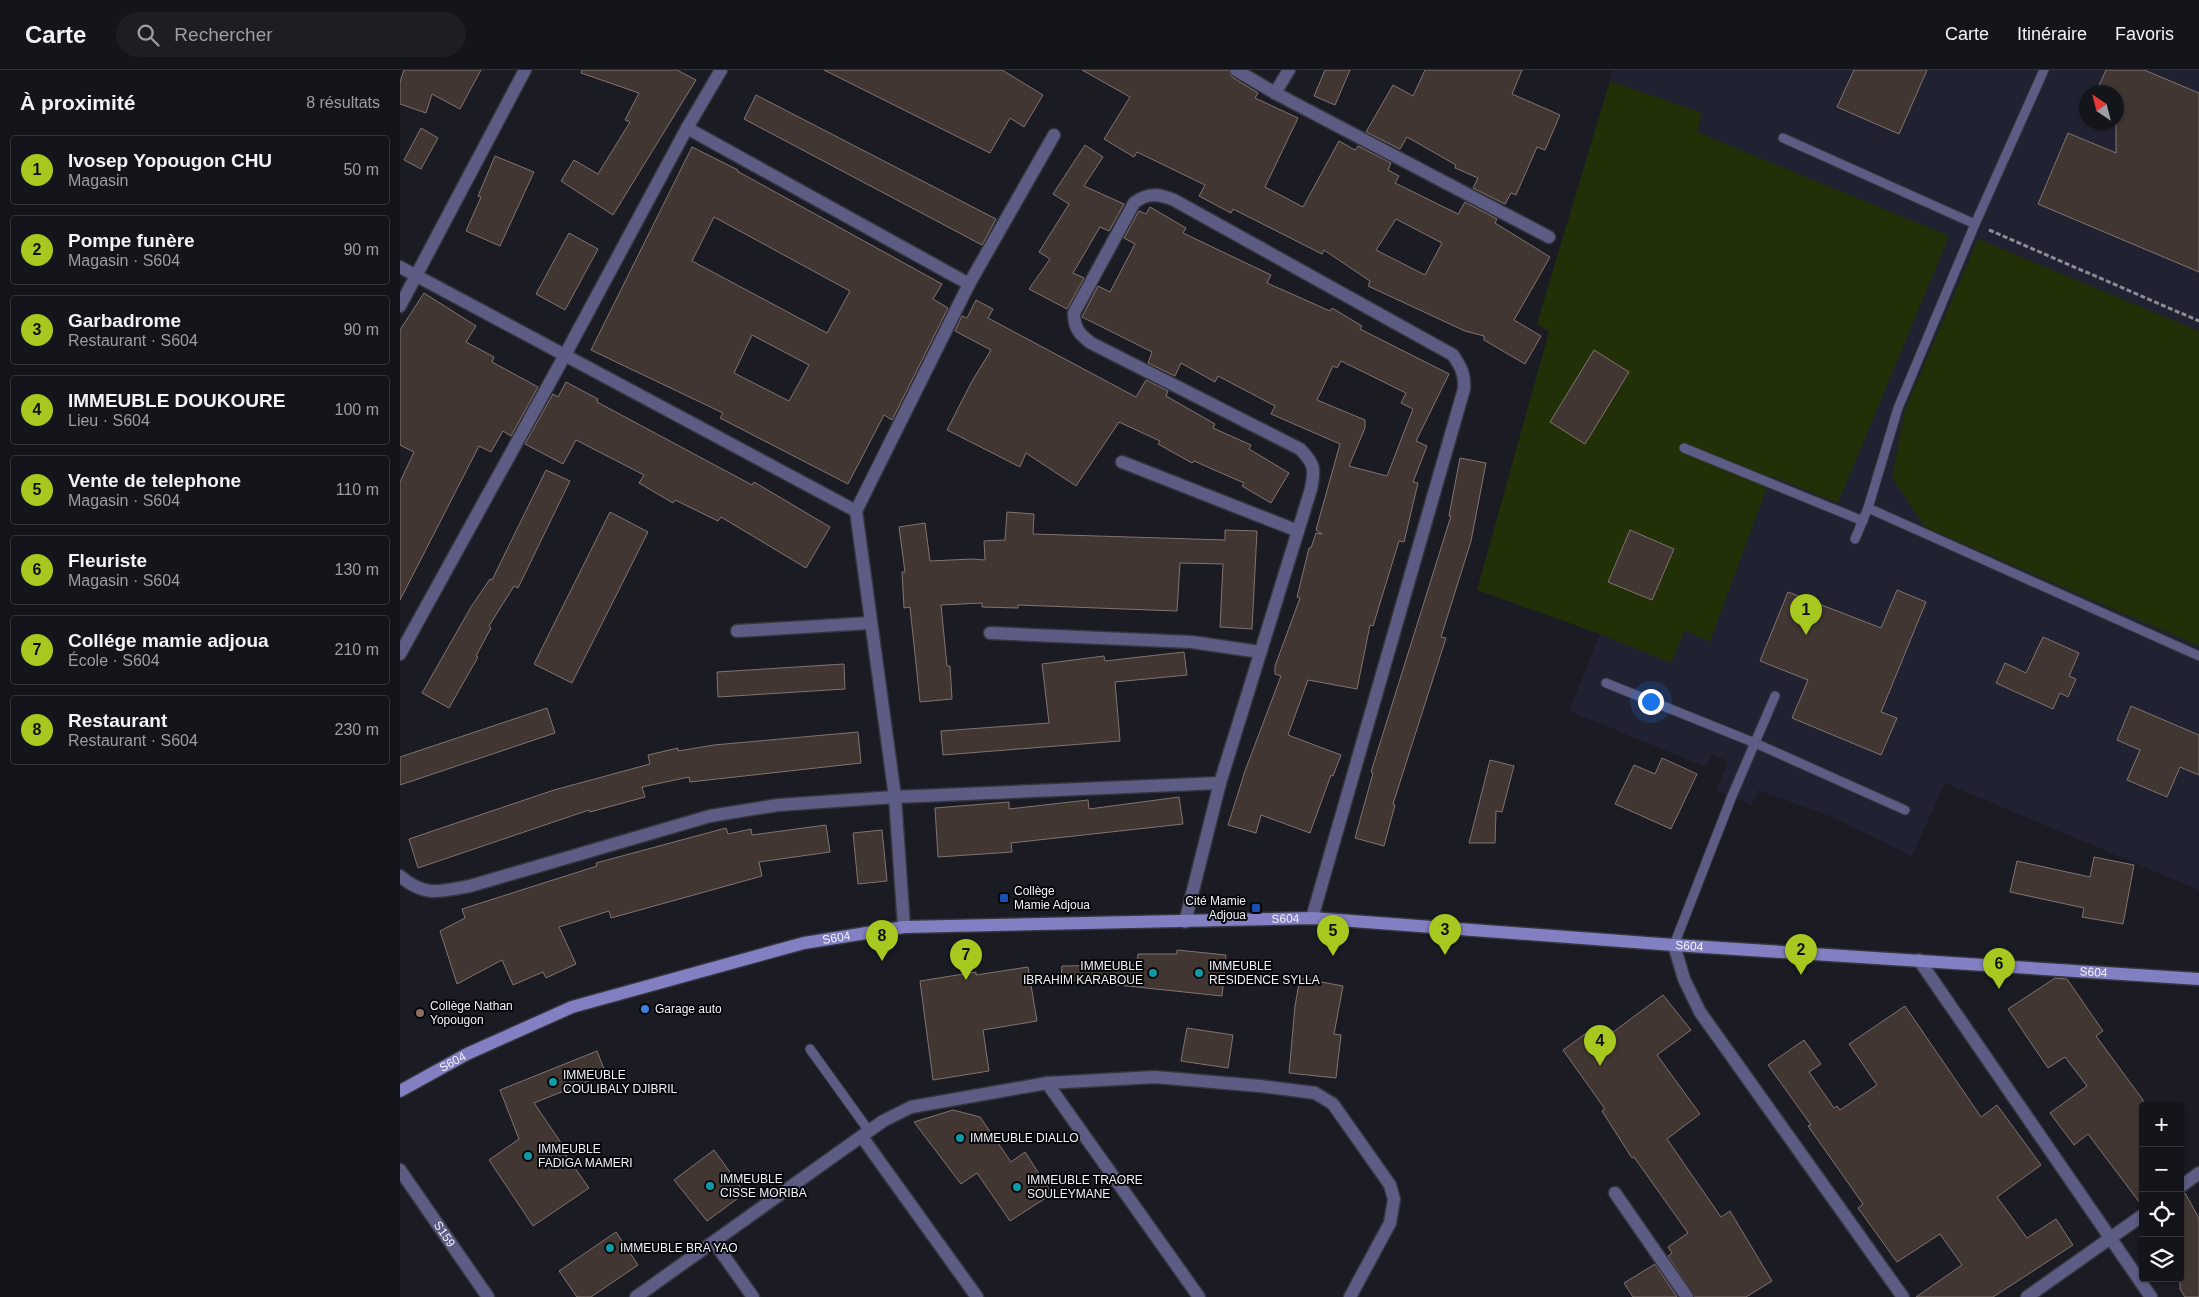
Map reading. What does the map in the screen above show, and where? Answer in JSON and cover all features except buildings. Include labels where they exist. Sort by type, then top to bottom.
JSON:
[{"type":"street","points":[[400,306],[525,70]]},
{"type":"street","points":[[400,654],[565,355],[686,128],[721,70]]},
{"type":"street","points":[[1236,70],[1275,93],[1549,237]]},
{"type":"street","points":[[1275,93],[1289,70]]},
{"type":"street","points":[[686,128],[969,284]]},
{"type":"street","points":[[904,927],[894,797],[856,511],[969,284],[1054,135]]},
{"type":"street","points":[[1185,922],[1220,783],[1298,532],[1314,474],[1314,467],[1300,449],[1091,343],[1082,337],[1074,324],[1074,313],[1134,202],[1144,196],[1155,194],[1174,200],[1453,355],[1465,376],[1459,405],[1312,918]]},
{"type":"street","points":[[400,267],[856,511]]},
{"type":"street","points":[[1122,462],[1298,532]]},
{"type":"street","points":[[737,631],[871,623]]},
{"type":"street","points":[[990,633],[1192,642],[1260,652]]},
{"type":"street","points":[[400,876],[413,886],[432,892],[470,886],[710,816],[778,806],[894,797],[1220,783]]},
{"type":"street","name":"S604","points":[[400,1091],[467,1054],[572,1008],[804,943],[904,927],[1312,918],[1674,945],[2199,979]]},
{"type":"street","points":[[1674,945],[1684,980],[1700,1012],[1900,1296]]},
{"type":"street","points":[[1919,960],[2151,1297]]},
{"type":"street","points":[[636,1297],[883,1121],[911,1107],[1047,1083],[1155,1077],[1315,1093],[1333,1104],[1390,1185],[1394,1199],[1390,1223],[1350,1297]]},
{"type":"street","points":[[1047,1083],[1199,1297]]},
{"type":"street","points":[[866,1134],[977,1297]]},
{"type":"street","name":"S159","points":[[400,1170],[488,1297]]},
{"type":"street","points":[[2184,1184],[2199,1173]]},
{"type":"street","points":[[1615,1193],[1687,1297]]},
{"type":"street","points":[[2027,1297],[2139,1218]]},
{"type":"street","points":[[714,1242],[752,1297]]},
{"type":"lane","points":[[1855,539],[1868,508],[1898,408],[1975,224],[2044,70]]},
{"type":"lane","points":[[1783,138],[1975,224]]},
{"type":"lane","points":[[1684,448],[1863,520]]},
{"type":"lane","points":[[1868,508],[2199,656]]},
{"type":"lane","points":[[1606,683],[1755,743],[1906,810]]},
{"type":"lane","points":[[1674,945],[1775,696]]},
{"type":"lane","points":[[810,1049],[866,1134]]},
{"type":"path","points":[[1975,224],[2199,321]]},
{"type":"shaded area","points":[[1613,70],[2199,70],[2199,890],[1945,783],[1912,856],[1832,817],[1758,790],[1752,805],[1716,790],[1728,762],[1713,754],[1706,767],[1569,711],[1600,634],[1477,590],[1549,332],[1537,324]]},
{"type":"green space","points":[[1610,81],[1702,113],[1697,132],[1949,236],[1838,503],[1771,476],[1710,642],[1685,630],[1671,663],[1600,634],[1477,590],[1549,332],[1537,324]]},
{"type":"green space","points":[[1978,239],[2199,331],[2199,646],[1925,527],[1892,477],[1905,410]]},
{"type":"place","name":"Ivosep Yopougon CHU","points":[[1806,635]]},
{"type":"place","name":"Collège Mamie Adjoua","points":[[1004,898]]},
{"type":"place","name":"Cité Mamie Adjoua","points":[[1256,908]]},
{"type":"place","name":"Garbadrome","points":[[1445,955]]},
{"type":"place","name":"Vente de telephone","points":[[1333,956]]},
{"type":"place","name":"Restaurant","points":[[882,961]]},
{"type":"place","name":"IMMEUBLE IBRAHIM KARABOUE","points":[[1153,973]]},
{"type":"place","name":"IMMEUBLE RESIDENCE SYLLA","points":[[1199,973]]},
{"type":"place","name":"Pompe funère","points":[[1801,975]]},
{"type":"place","name":"Collége mamie adjoua","points":[[966,980]]},
{"type":"place","name":"Fleuriste","points":[[1999,989]]},
{"type":"place","name":"Garage auto","points":[[645,1009]]},
{"type":"place","name":"Collège Nathan Yopougon","points":[[420,1013]]},
{"type":"place","name":"IMMEUBLE DOUKOURE","points":[[1600,1066]]},
{"type":"place","name":"IMMEUBLE COULIBALY DJIBRIL","points":[[553,1082]]},
{"type":"place","name":"IMMEUBLE DIALLO","points":[[960,1138]]},
{"type":"place","name":"IMMEUBLE FADIGA MAMERI","points":[[528,1156]]},
{"type":"place","name":"IMMEUBLE CISSE MORIBA","points":[[710,1186]]},
{"type":"place","name":"IMMEUBLE TRAORE SOULEYMANE","points":[[1017,1187]]},
{"type":"place","name":"IMMEUBLE BRA YAO","points":[[610,1248]]}]
